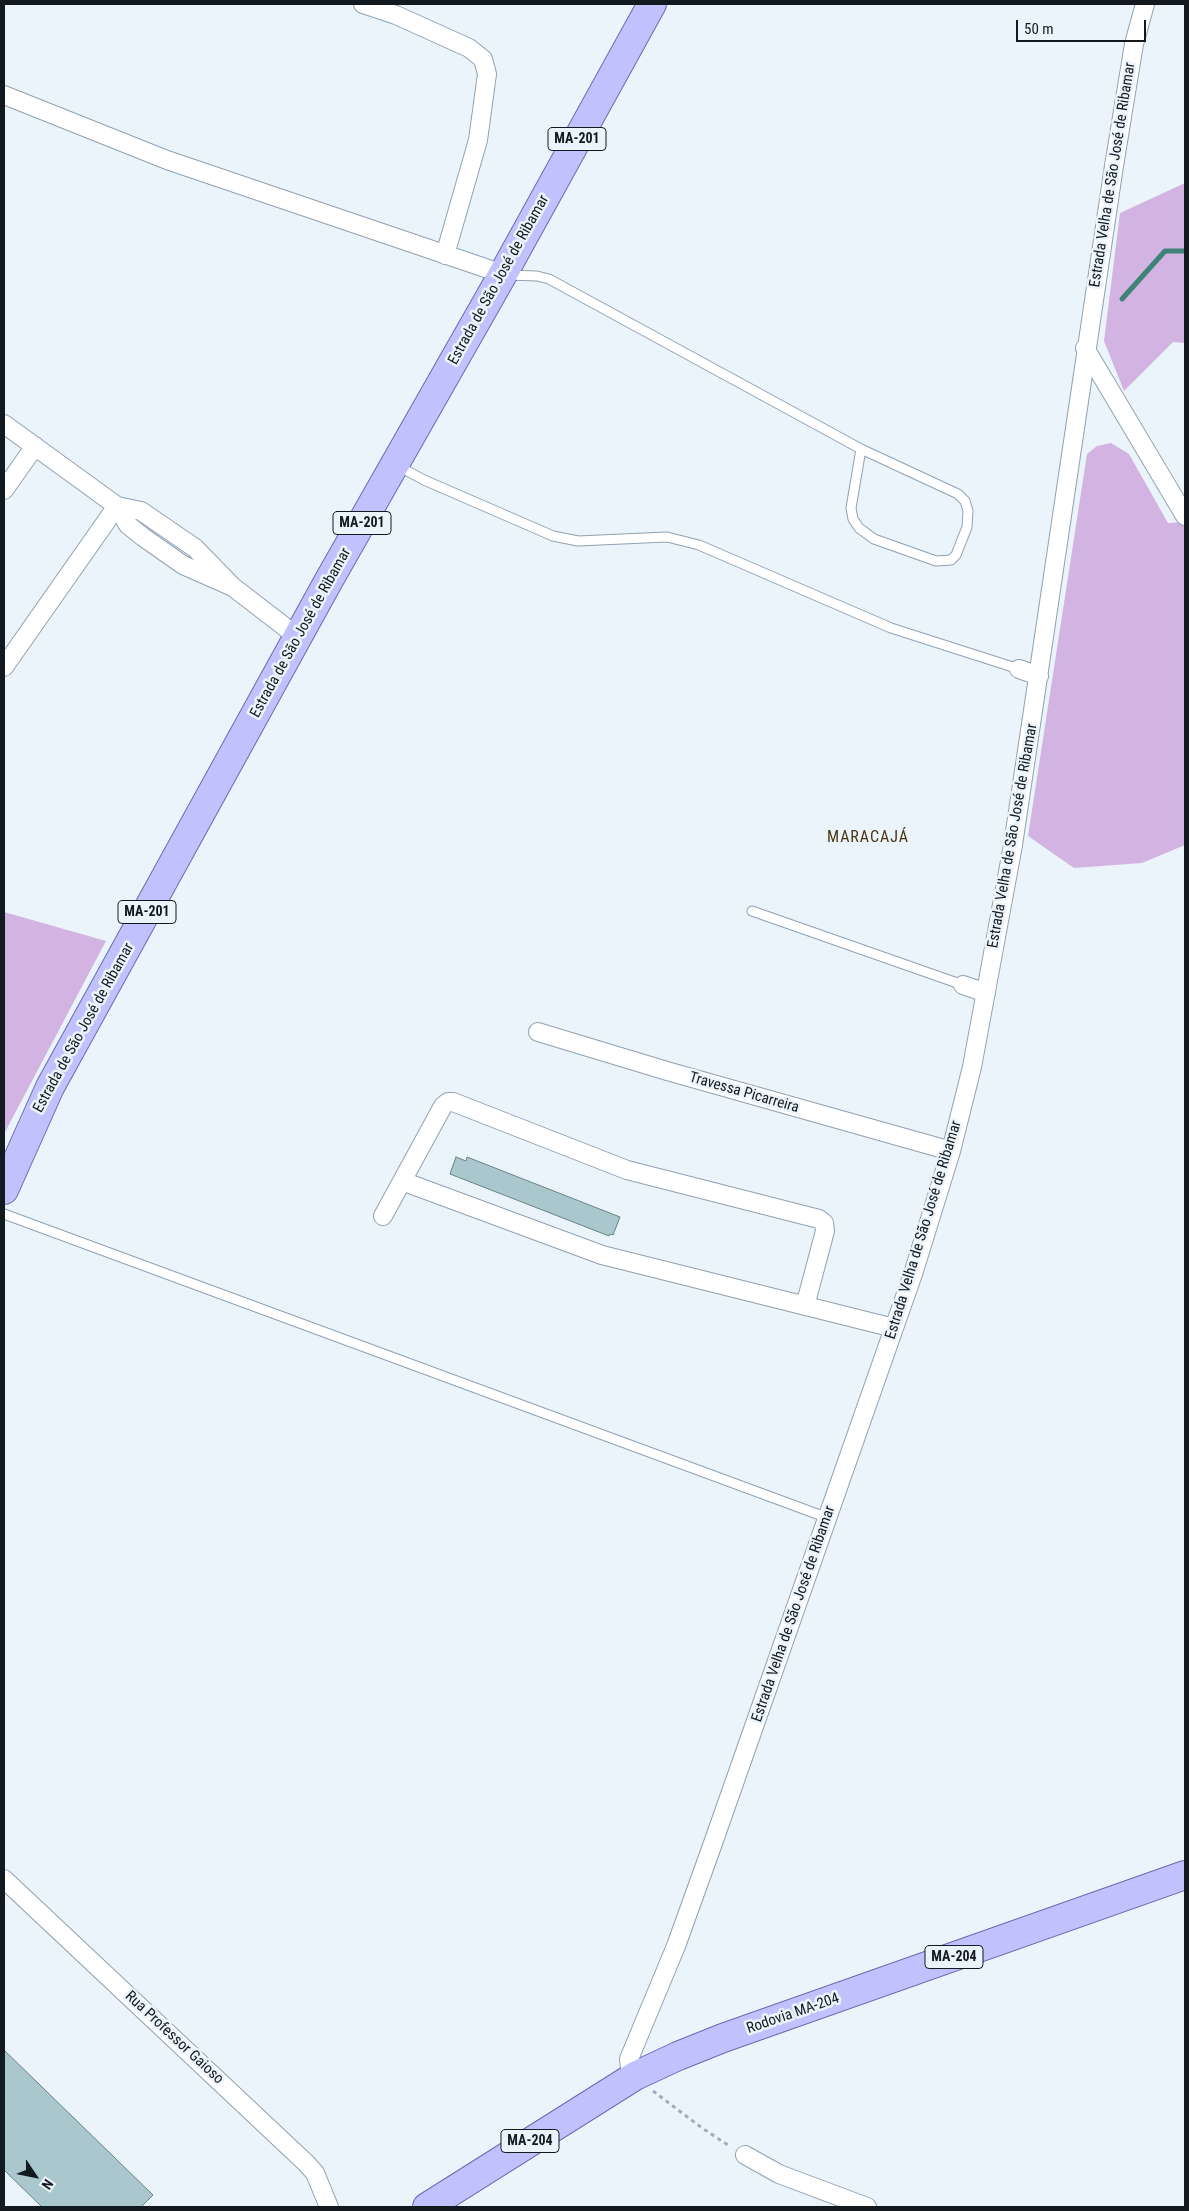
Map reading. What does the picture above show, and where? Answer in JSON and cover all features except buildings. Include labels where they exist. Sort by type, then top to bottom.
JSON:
[{"type":"main road","name":"Estrada de São José de Ribamar","points":[[4,1190],[50,1087],[298,637],[503,274],[652,4]]},
{"type":"main road","name":"Rodovia MA-204","points":[[427,2207],[635,2076],[723,2038],[1185,1875]]},
{"type":"street","points":[[363,4],[396,15],[469,48],[483,59],[487,74],[478,140],[445,255]]},
{"type":"street","name":"Estrada Velha de São José de Ribamar","points":[[635,2076],[630,2068],[629,2059],[686,1918],[913,1274],[951,1151],[972,1067],[1014,845],[1085,348],[1134,44],[1145,4]]},
{"type":"street","points":[[4,95],[167,160],[503,274]]},
{"type":"street","points":[[1085,348],[1185,516]]},
{"type":"street","points":[[4,424],[117,506],[137,508],[195,548],[233,587],[298,637]]},
{"type":"street","points":[[4,490],[34,446]]},
{"type":"street","points":[[4,667],[117,506]]},
{"type":"street","points":[[1019,669],[1039,676]]},
{"type":"street","points":[[963,985],[986,993]]},
{"type":"street","name":"Travessa Picarreira","points":[[538,1032],[951,1151]]},
{"type":"street","points":[[383,1216],[443,1106],[448,1102],[453,1102],[627,1170],[819,1219],[824,1223],[825,1231],[806,1306]]},
{"type":"street","points":[[402,1181],[602,1255],[894,1328]]},
{"type":"street","name":"Rua Professor Gaioso","points":[[4,1879],[306,2162],[315,2173],[329,2207]]},
{"type":"street","points":[[745,2155],[779,2174],[867,2207]]},
{"type":"lane","points":[[503,274],[537,276],[549,279],[861,449],[958,494],[965,501],[968,511],[967,527],[956,555],[950,560],[936,561],[874,539],[859,528],[853,519],[851,508],[861,449]]},
{"type":"lane","points":[[395,464],[424,480],[553,536],[578,541],[667,537],[698,545],[891,628],[1019,669]]},
{"type":"lane","points":[[752,911],[963,985]]},
{"type":"lane","points":[[4,1214],[828,1518]]},
{"type":"path","points":[[660,2097],[702,2128],[745,2155]]},
{"type":"shaded area","points":[[1185,183],[1185,343],[1173,342],[1124,391],[1104,341],[1120,213]]},
{"type":"shaded area","points":[[1111,443],[1129,454],[1168,523],[1185,522],[1185,845],[1142,863],[1074,868],[1028,836],[1087,454],[1097,446]]},
{"type":"shaded area","points":[[4,912],[106,941],[4,1134]]},
{"type":"waterway","points":[[1122,299],[1165,251],[1185,251]]},
{"type":"district","name":"MARACAJÁ","points":[[868,838]]}]
